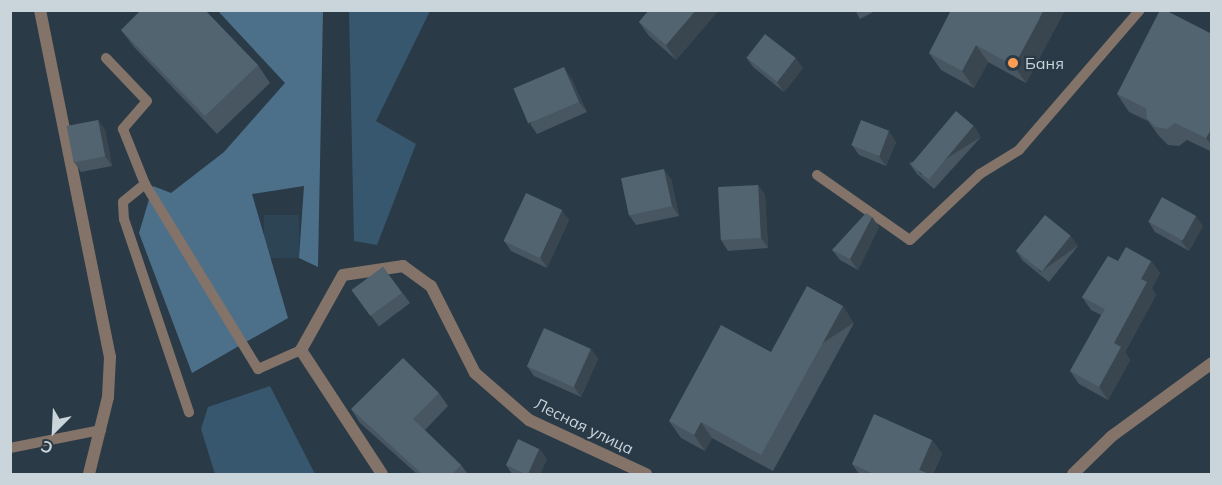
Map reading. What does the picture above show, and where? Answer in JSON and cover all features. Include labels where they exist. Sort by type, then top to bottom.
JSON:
[{"type":"street","points":[[40,10],[110,357],[101,430],[89,474]]},
{"type":"street","name":"Лесная улица","points":[[302,350],[343,275],[403,266],[431,286],[475,373],[529,420],[646,474]]},
{"type":"street","points":[[302,350],[382,474]]},
{"type":"street","points":[[1072,474],[1112,436],[1209,369]]},
{"type":"lane","points":[[817,175],[910,240],[980,174],[1019,150],[1140,10]]},
{"type":"lane","points":[[106,58],[147,101],[123,129],[145,184],[258,369],[302,350]]},
{"type":"lane","points":[[145,184],[123,202],[124,219],[189,412]]},
{"type":"lane","points":[[10,448],[101,430]]},
{"type":"shaded area","points":[[218,11],[323,11],[318,267],[299,258],[304,186],[252,194],[288,318],[192,373],[139,233],[153,186],[171,193],[224,152],[285,83]]},
{"type":"shaded area","points":[[349,11],[430,11],[376,121],[416,144],[377,245],[354,241]]},
{"type":"shaded area","points":[[264,215],[299,215],[299,258],[264,258]]},
{"type":"shaded area","points":[[270,386],[315,474],[215,474],[201,429],[208,407]]},
{"type":"building","points":[[141,10],[205,10],[258,65],[205,116],[121,30]]},
{"type":"building","points":[[649,10],[696,10],[666,45],[639,22]]},
{"type":"building","name":"Баня","points":[[951,10],[1044,10],[1014,66],[976,45],[962,71],[929,53]]},
{"type":"building","points":[[1160,10],[1165,10],[1212,34],[1212,128],[1206,138],[1175,123],[1167,129],[1156,127],[1147,119],[1146,108],[1117,94]]},
{"type":"building","points":[[765,34],[796,58],[777,82],[747,58]]},
{"type":"building","points":[[564,67],[579,102],[528,123],[513,88]]},
{"type":"building","points":[[956,111],[974,126],[929,179],[911,165]]},
{"type":"building","points":[[98,120],[105,156],[74,162],[67,126]]},
{"type":"building","points":[[861,120],[889,131],[879,156],[851,145]]},
{"type":"building","points":[[664,169],[672,206],[629,215],[621,178]]},
{"type":"building","points":[[758,185],[761,238],[721,240],[718,187]]},
{"type":"building","points":[[526,193],[562,210],[540,258],[504,241]]},
{"type":"building","points":[[1162,197],[1196,216],[1183,240],[1148,221]]},
{"type":"building","points":[[866,213],[872,217],[850,259],[832,250]]},
{"type":"building","points":[[1045,215],[1071,236],[1042,272],[1016,251]]},
{"type":"building","points":[[1126,247],[1151,261],[1141,279],[1147,282],[1114,343],[1121,347],[1099,387],[1070,371],[1105,309],[1082,297],[1108,256],[1118,261]]},
{"type":"building","points":[[383,267],[402,293],[370,316],[351,290]]},
{"type":"building","points":[[807,286],[843,306],[761,455],[701,422],[694,435],[669,421],[721,325],[771,352]]},
{"type":"building","points":[[544,328],[591,349],[574,387],[527,366]]},
{"type":"building","points":[[403,358],[439,393],[413,419],[461,465],[452,474],[422,474],[351,409]]},
{"type":"building","points":[[874,414],[932,440],[919,470],[930,474],[874,474],[852,464]]},
{"type":"building","points":[[518,439],[539,449],[528,474],[506,465]]},
{"type":"place","name":"Баня","points":[[1013,63]]}]
